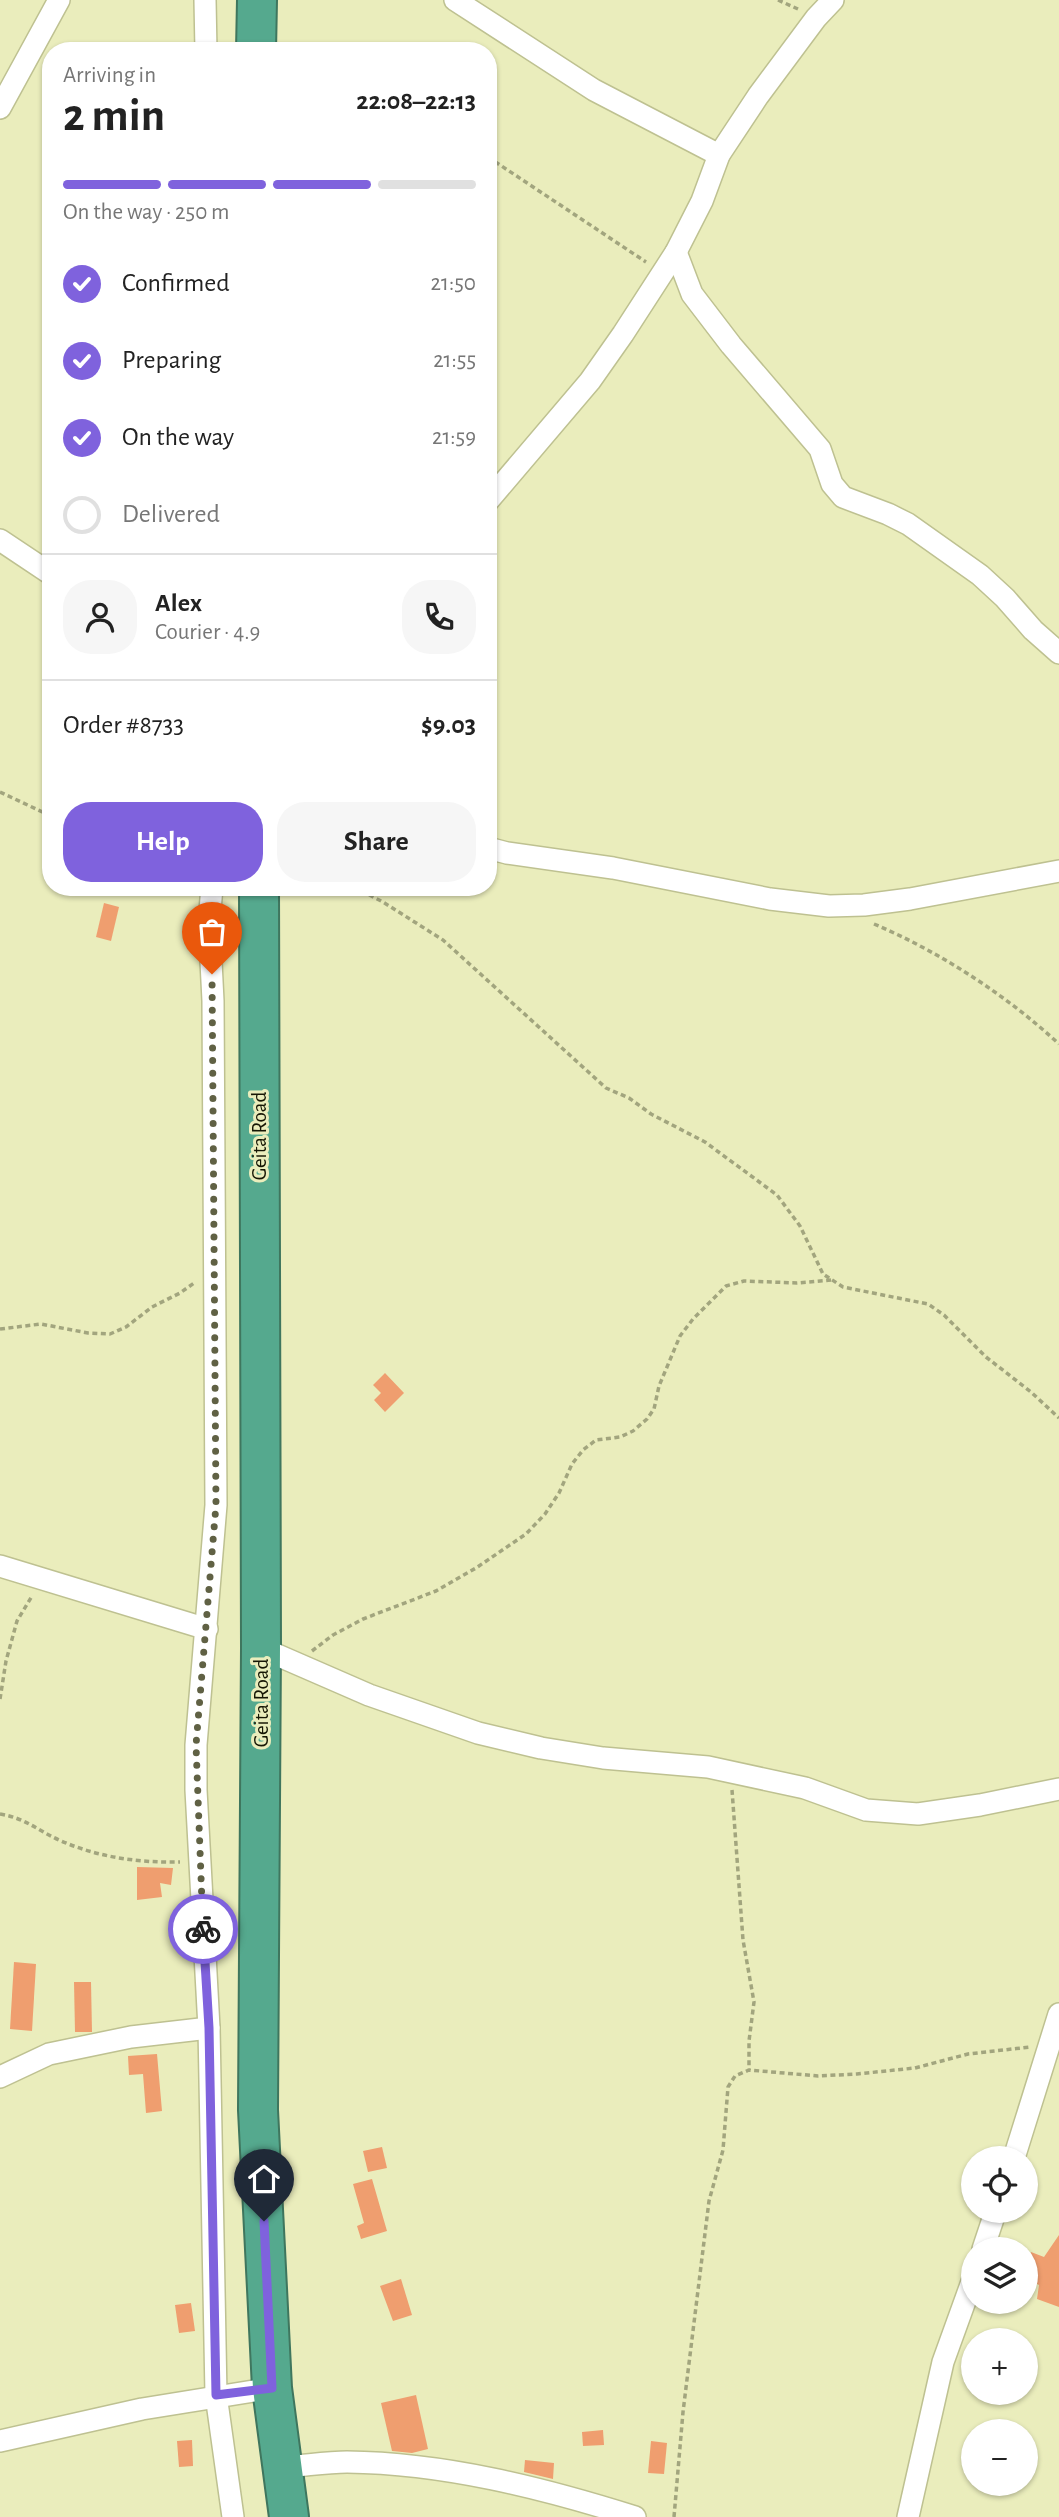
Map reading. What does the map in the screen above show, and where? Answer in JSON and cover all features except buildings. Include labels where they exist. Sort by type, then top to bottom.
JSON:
[{"type":"highway","points":[[256,42],[257,0]]},
{"type":"highway","name":"Geita Road","points":[[259,896],[261,1648],[258,2109],[272,2388],[289,2517]]},
{"type":"street","points":[[0,108],[59,0]]},
{"type":"street","points":[[205,0],[206,42]]},
{"type":"street","points":[[455,0],[594,90],[719,155]]},
{"type":"street","points":[[497,490],[590,381],[676,252],[702,201],[719,155],[758,96],[816,18],[833,0]]},
{"type":"street","points":[[676,252],[692,294],[731,345],[820,449],[832,484],[843,497],[908,524],[980,575],[1059,653]]},
{"type":"street","points":[[0,540],[42,568]]},
{"type":"street","points":[[497,850],[613,868],[770,899],[829,906],[910,899],[1059,872]]},
{"type":"street","points":[[211,896],[209,922],[213,1000],[216,1505],[196,1745],[199,1859],[209,2028],[216,2395],[233,2517]]},
{"type":"street","points":[[0,1566],[207,1629]]},
{"type":"street","points":[[261,1648],[369,1695],[478,1733],[590,1756],[708,1767],[805,1788],[866,1810],[918,1814],[1059,1789]]},
{"type":"street","points":[[1018,2146],[1059,2014]]},
{"type":"street","points":[[0,2077],[49,2054],[131,2038],[209,2028]]},
{"type":"street","points":[[908,2517],[943,2362],[961,2312]]},
{"type":"street","points":[[0,2441],[216,2395],[272,2388]]},
{"type":"street","points":[[283,2468],[345,2462],[414,2466],[516,2484],[635,2517]]},
{"type":"path","points":[[497,163],[663,272]]},
{"type":"path","points":[[0,792],[42,812]]},
{"type":"path","points":[[371,896],[443,940],[606,1088],[629,1098],[651,1114],[705,1142],[777,1195],[800,1226],[823,1274],[843,1287],[928,1304],[944,1315],[986,1357],[1059,1418]]},
{"type":"path","points":[[866,921],[932,952],[979,982],[1059,1044]]},
{"type":"path","points":[[0,1329],[41,1324],[88,1333],[110,1334],[180,1293],[215,1265]]},
{"type":"path","points":[[296,1663],[333,1635],[363,1619],[436,1591],[526,1534],[545,1514],[559,1493],[572,1464],[583,1450],[596,1440],[620,1437],[634,1431],[647,1419],[654,1409],[659,1386],[680,1336],[726,1286],[744,1281],[797,1283],[832,1280]]},
{"type":"path","points":[[0,1699],[6,1661],[17,1621],[42,1579]]},
{"type":"path","points":[[730,1772],[743,1940],[754,2002],[749,2041],[749,2070]]},
{"type":"path","points":[[0,1814],[17,1817],[56,1839],[90,1852],[156,1863],[199,1859]]},
{"type":"path","points":[[674,2517],[683,2412],[709,2201],[723,2150],[728,2087],[735,2076],[749,2070],[818,2076],[857,2074],[915,2068],[968,2054],[1049,2045]]},
{"type":"way so far","points":[[203,1929],[196,1745],[216,1505],[212,974]]},
{"type":"route","points":[[203,1929],[209,2028],[216,2395],[272,2388],[264,2221]]}]
